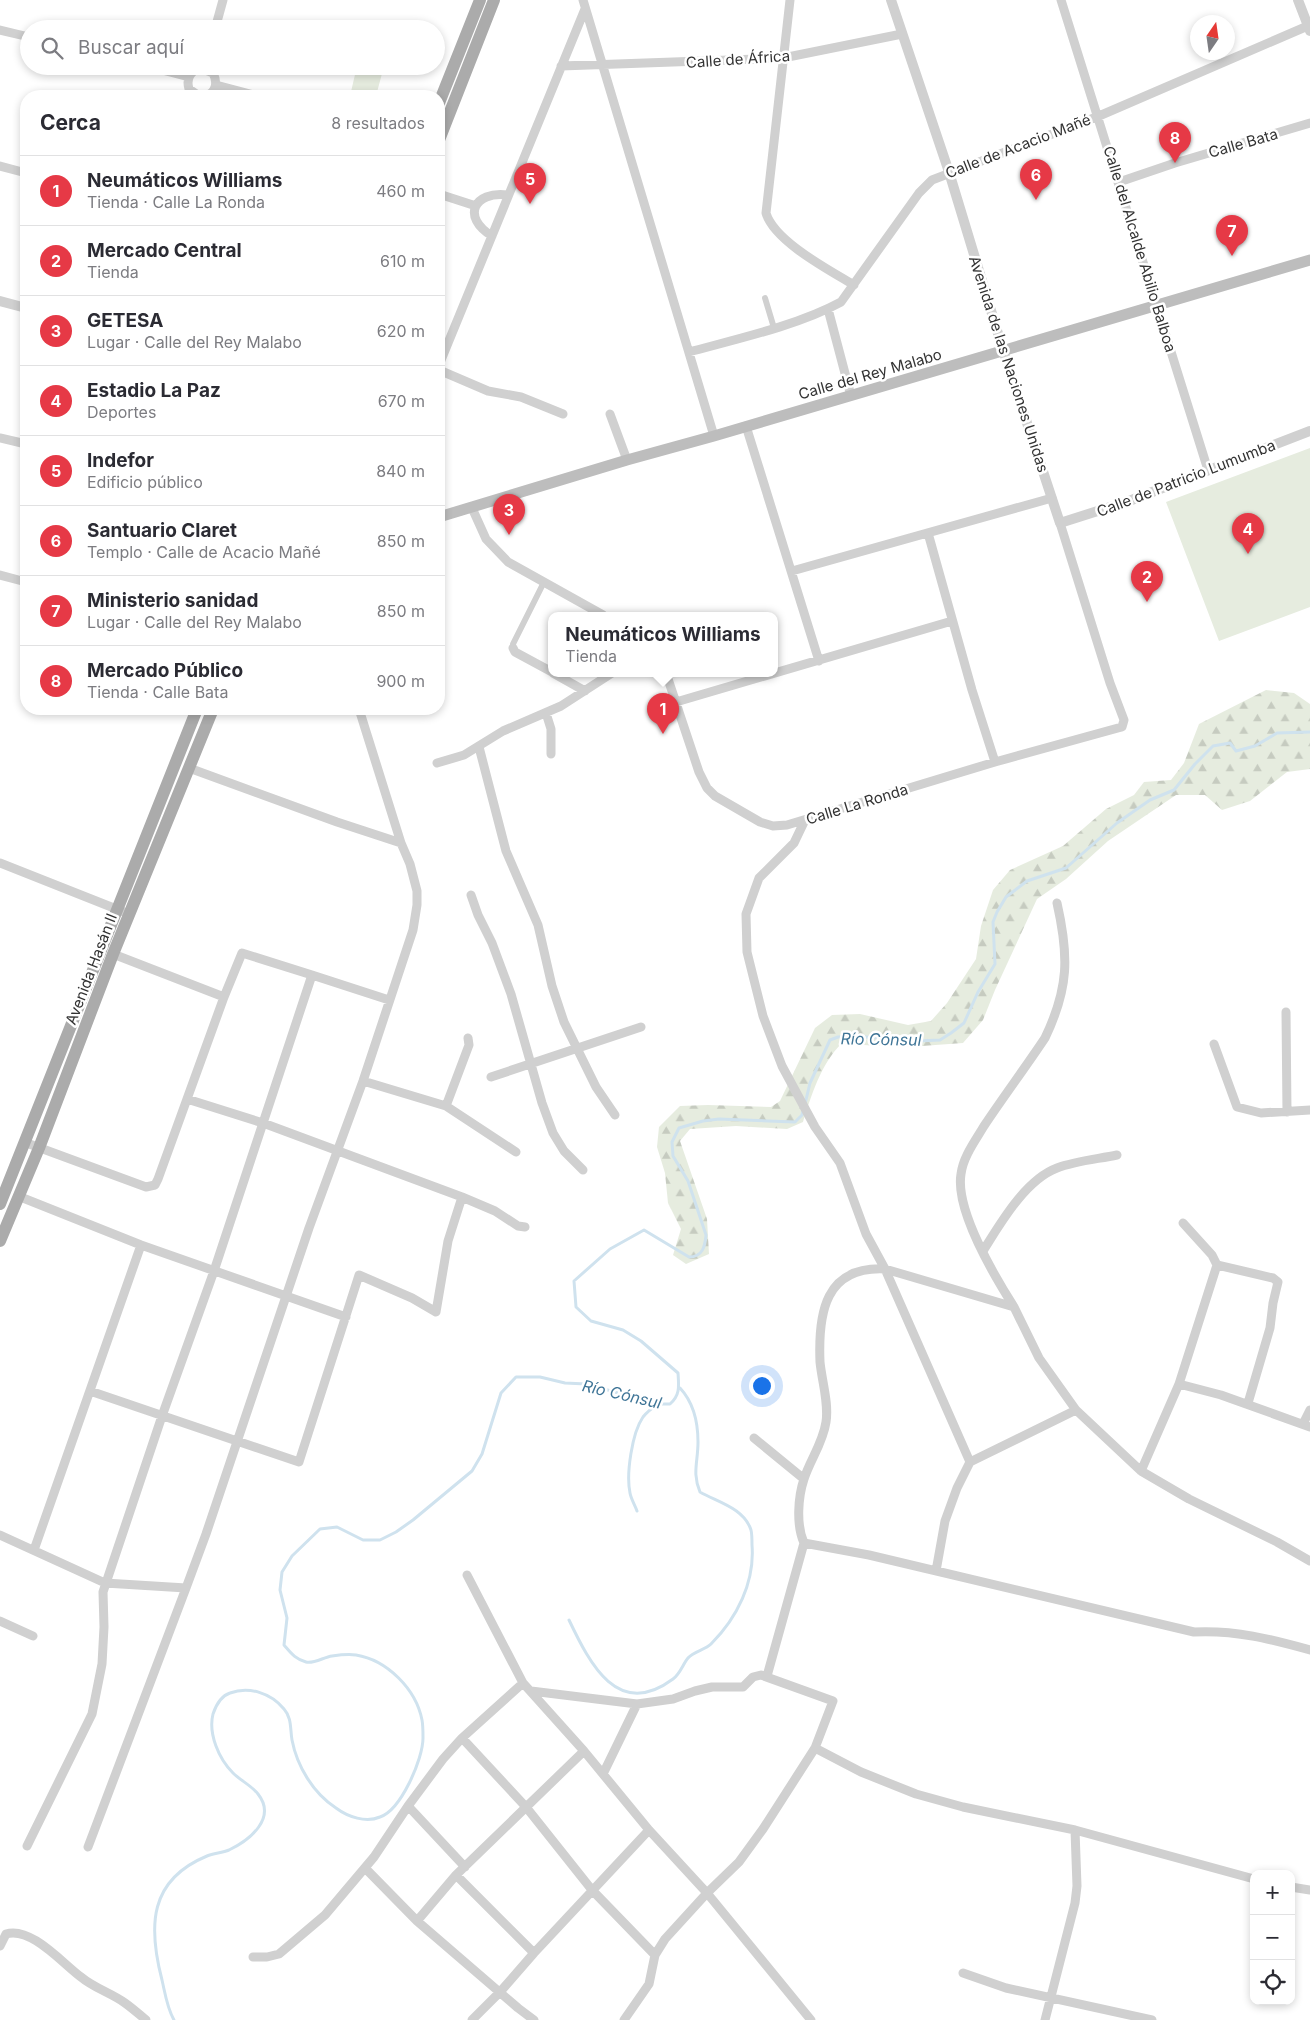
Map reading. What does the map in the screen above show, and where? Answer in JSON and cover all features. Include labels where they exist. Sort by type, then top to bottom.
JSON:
[{"type":"main road","points":[[444,90],[480,0]]},
{"type":"main road","points":[[445,125],[494,0]]},
{"type":"main road","name":"Calle del Rey Malabo","points":[[445,515],[627,460],[851,396],[1310,260]]},
{"type":"main road","name":"Avenida Hasán II","points":[[0,1204],[195,715]]},
{"type":"main road","name":"Avenida Hasán II","points":[[0,1240],[39,1148],[113,954],[211,715]]},
{"type":"street","points":[[217,20],[223,0]]},
{"type":"street","points":[[579,0],[584,5],[603,66],[714,436]]},
{"type":"street","points":[[790,0],[766,213],[769,222],[780,235],[819,264],[854,285]]},
{"type":"street","name":"Avenida de las Naciones Unidas","points":[[891,0],[949,172],[1003,350],[1052,498],[1107,675],[1124,720],[1122,727]]},
{"type":"street","name":"Calle del Alcalde Abilio Balboa","points":[[1061,0],[1099,116],[1208,470]]},
{"type":"street","points":[[1298,0],[1309,27]]},
{"type":"street","points":[[445,350],[584,5]]},
{"type":"street","name":"Calle de Acacio Mañé","points":[[689,352],[774,328],[828,309],[842,302],[919,193],[932,180],[1099,116],[1309,27]]},
{"type":"street","points":[[0,30],[20,36]]},
{"type":"street","name":"Calle de África","points":[[561,66],[603,66],[783,58],[902,34]]},
{"type":"street","points":[[181,75],[189,77],[190,90]]},
{"type":"street","points":[[213,90],[216,85],[214,75]]},
{"type":"street","points":[[216,85],[235,90]]},
{"type":"street","name":"Calle Bata","points":[[1119,182],[1310,123]]},
{"type":"street","points":[[0,166],[20,171]]},
{"type":"street","points":[[492,236],[476,220],[474,210],[481,199],[490,195],[507,195]]},
{"type":"street","points":[[445,196],[476,206]]},
{"type":"street","points":[[765,298],[774,328]]},
{"type":"street","points":[[0,301],[20,306]]},
{"type":"street","points":[[828,309],[851,396]]},
{"type":"street","points":[[445,373],[488,391],[521,397],[563,414]]},
{"type":"street","points":[[610,414],[627,460]]},
{"type":"street","points":[[746,426],[819,661]]},
{"type":"street","name":"Calle de Patricio Lumumba","points":[[1060,523],[1129,501],[1310,431]]},
{"type":"street","points":[[0,438],[20,443]]},
{"type":"street","points":[[792,571],[1052,498]]},
{"type":"street","points":[[472,508],[486,539],[508,562],[598,612]]},
{"type":"street","points":[[928,533],[952,621],[995,762]]},
{"type":"street","points":[[0,575],[20,580]]},
{"type":"street","points":[[544,582],[513,644],[513,648],[515,652],[548,670]]},
{"type":"street","points":[[778,673],[952,621]]},
{"type":"street","points":[[561,677],[585,691]]},
{"type":"street","points":[[437,763],[464,755],[502,731],[546,713],[606,677]]},
{"type":"street","name":"Calle La Ronda","points":[[667,677],[699,772],[710,792],[767,825],[786,825],[805,820],[995,762],[1122,727]]},
{"type":"street","points":[[676,702],[763,677]]},
{"type":"street","points":[[546,713],[551,729],[550,754]]},
{"type":"street","points":[[88,1847],[206,1534],[236,1441],[363,1081],[413,930],[417,891],[410,864],[401,843],[361,715]]},
{"type":"street","points":[[479,747],[506,850],[538,925],[552,986],[564,1022],[596,1087],[615,1115]]},
{"type":"street","points":[[189,768],[337,822],[401,843]]},
{"type":"street","points":[[805,820],[794,843],[759,878],[746,914],[747,952],[763,1016],[782,1066],[815,1127],[840,1163],[866,1234],[885,1269],[970,1462]]},
{"type":"street","points":[[786,825],[794,843]]},
{"type":"street","points":[[0,863],[130,914]]},
{"type":"street","points":[[470,895],[478,916],[492,942],[511,994],[553,1133],[564,1151],[583,1170]]},
{"type":"street","points":[[1058,903],[1064,935],[1066,966],[1063,987],[1052,1024],[1045,1038],[979,1134],[963,1163],[961,1189],[964,1203],[983,1251],[1039,1358],[1076,1410],[1141,1471],[1182,1495],[1277,1542],[1310,1561]]},
{"type":"street","points":[[24,1142],[146,1187],[155,1184],[242,953],[389,1000]]},
{"type":"street","points":[[113,954],[224,997]]},
{"type":"street","points":[[27,1846],[92,1714],[102,1664],[103,1592],[105,1583],[214,1271],[312,975]]},
{"type":"street","points":[[1286,1012],[1287,1112]]},
{"type":"street","points":[[491,1077],[641,1027]]},
{"type":"street","points":[[446,1106],[469,1045],[468,1038]]},
{"type":"street","points":[[1214,1044],[1237,1107],[1261,1113],[1310,1110]]},
{"type":"street","points":[[363,1081],[446,1106],[516,1152]]},
{"type":"street","points":[[187,1099],[263,1123],[462,1197],[495,1211],[518,1226],[525,1227]]},
{"type":"street","points":[[983,1251],[1016,1204],[1040,1177],[1057,1168],[1117,1155]]},
{"type":"street","points":[[18,1196],[141,1245],[346,1318]]},
{"type":"street","points":[[90,1391],[299,1462],[359,1275],[412,1298],[436,1312],[448,1241],[462,1197]]},
{"type":"street","points":[[1141,1471],[1179,1384],[1217,1265],[1212,1255],[1183,1223]]},
{"type":"street","points":[[34,1550],[141,1245]]},
{"type":"street","points":[[1217,1265],[1273,1278],[1278,1282],[1272,1307],[1270,1328],[1248,1403]]},
{"type":"street","points":[[767,1676],[804,1543],[800,1526],[804,1479],[824,1433],[827,1420],[820,1361],[822,1322],[829,1295],[846,1276],[871,1268],[885,1269],[1014,1307]]},
{"type":"street","points":[[1179,1384],[1248,1403],[1306,1425],[1310,1410]]},
{"type":"street","points":[[936,1571],[946,1521],[970,1462],[1076,1410]]},
{"type":"street","points":[[754,1438],[804,1479]]},
{"type":"street","points":[[0,1535],[105,1583],[186,1588]]},
{"type":"street","points":[[804,1543],[869,1555],[1194,1632],[1236,1632],[1260,1636],[1310,1650]]},
{"type":"street","points":[[467,1575],[523,1683],[584,1750],[649,1830],[707,1893],[811,2020]]},
{"type":"street","points":[[0,1620],[33,1636]]},
{"type":"street","points":[[531,1691],[637,1704],[673,1699],[712,1687],[743,1687],[756,1675],[767,1676],[791,1687],[833,1701],[815,1748],[763,1829],[740,1862],[707,1893],[665,1939],[655,1955],[649,1984],[624,2020]]},
{"type":"street","points":[[253,1957],[278,1954],[325,1915],[365,1868],[443,1759],[462,1738],[523,1683]]},
{"type":"street","points":[[603,1774],[637,1704]]},
{"type":"street","points":[[462,1738],[526,1807],[592,1890],[655,1955]]},
{"type":"street","points":[[815,1748],[861,1772],[916,1794],[963,1807],[1075,1830],[1250,1877]]},
{"type":"street","points":[[417,1921],[456,1875],[584,1750]]},
{"type":"street","points":[[408,1806],[465,1867]]},
{"type":"street","points":[[472,2020],[649,1830]]},
{"type":"street","points":[[1045,2020],[1049,1998],[1075,1903],[1077,1886],[1075,1830]]},
{"type":"street","points":[[365,1868],[417,1921],[534,2020]]},
{"type":"street","points":[[456,1875],[534,1953]]},
{"type":"street","points":[[1295,1887],[1310,1890]]},
{"type":"street","points":[[0,1946],[6,1934],[11,1932],[43,1945],[82,1978],[126,2003],[146,2020]]},
{"type":"street","points":[[963,1973],[1006,1988],[1152,2020]]},
{"type":"green space","points":[[355,75],[382,75],[378,90],[351,90]]},
{"type":"green space","points":[[1310,448],[1310,607],[1219,641],[1166,502]]},
{"type":"green space","points":[[1266,690],[1294,693],[1310,704],[1310,769],[1287,772],[1250,801],[1222,810],[1205,795],[1176,795],[1108,841],[1066,879],[1037,899],[983,1020],[963,1043],[908,1047],[841,1044],[822,1071],[803,1122],[787,1129],[736,1126],[690,1129],[680,1141],[707,1219],[709,1254],[686,1264],[673,1255],[681,1229],[668,1203],[665,1173],[657,1147],[659,1127],[680,1106],[771,1107],[780,1101],[815,1028],[832,1015],[860,1014],[908,1025],[931,1021],[947,1003],[976,959],[981,926],[993,890],[1010,870],[1063,846],[1106,809],[1134,795],[1144,782],[1171,780],[1184,763],[1199,724]]},
{"type":"waterway","name":"Río Cónsul","points":[[805,1104],[810,1083],[830,1040],[838,1037],[854,1036],[917,1041],[940,1040],[964,1023],[978,992],[995,964],[993,922],[997,912],[1006,897],[1027,881],[1066,868],[1117,823],[1150,800],[1174,790],[1195,764],[1213,746],[1230,743],[1236,751],[1255,746],[1277,733],[1310,732]]},
{"type":"waterway","name":"Río Cónsul","points":[[174,2020],[166,2000],[155,1941],[155,1923],[158,1907],[164,1892],[174,1878],[188,1866],[207,1856],[237,1846],[252,1834],[263,1820],[263,1803],[258,1794],[236,1776],[223,1761],[213,1738],[213,1714],[221,1699],[227,1694],[245,1690],[259,1692],[279,1703],[288,1716],[294,1750],[302,1769],[313,1787],[328,1802],[341,1811],[357,1818],[375,1819],[396,1805],[415,1770],[422,1747],[422,1720],[414,1697],[407,1687],[389,1670],[379,1663],[353,1655],[332,1656],[306,1662],[296,1657],[284,1645],[287,1618],[280,1590],[282,1572],[292,1556],[320,1529],[337,1527],[363,1540],[380,1540],[413,1520],[472,1471],[482,1454],[501,1393],[516,1377],[540,1377],[565,1383],[586,1384],[658,1404],[670,1404],[676,1397],[678,1390],[678,1373],[641,1341],[623,1330],[591,1321],[576,1307],[574,1281],[610,1249],[644,1230],[689,1257],[694,1257],[700,1253],[705,1243],[706,1235],[688,1181],[673,1156],[672,1142],[679,1128],[703,1121],[719,1119],[795,1122],[802,1115],[803,1110]]},
{"type":"waterway","points":[[569,1620],[586,1654],[608,1681],[621,1690],[636,1693],[654,1690],[673,1679],[680,1672],[688,1658],[709,1646],[720,1634],[729,1623],[742,1599],[751,1572],[751,1530],[747,1522],[736,1511],[700,1492],[696,1479],[698,1442],[696,1420],[691,1406],[680,1388]]},
{"type":"waterway","points":[[637,1511],[629,1485],[633,1443],[643,1417],[658,1404]]},
{"type":"place","name":"Mercado Público","points":[[1175,163]]},
{"type":"place","name":"Santuario Claret","points":[[1036,200]]},
{"type":"place","name":"Indefor","points":[[530,204]]},
{"type":"place","name":"Ministerio sanidad","points":[[1232,256]]},
{"type":"place","name":"GETESA","points":[[509,535]]},
{"type":"place","name":"Estadio La Paz","points":[[1248,554]]},
{"type":"place","name":"Mercado Central","points":[[1147,602]]},
{"type":"place","name":"Neumáticos Williams","points":[[663,734]]}]
